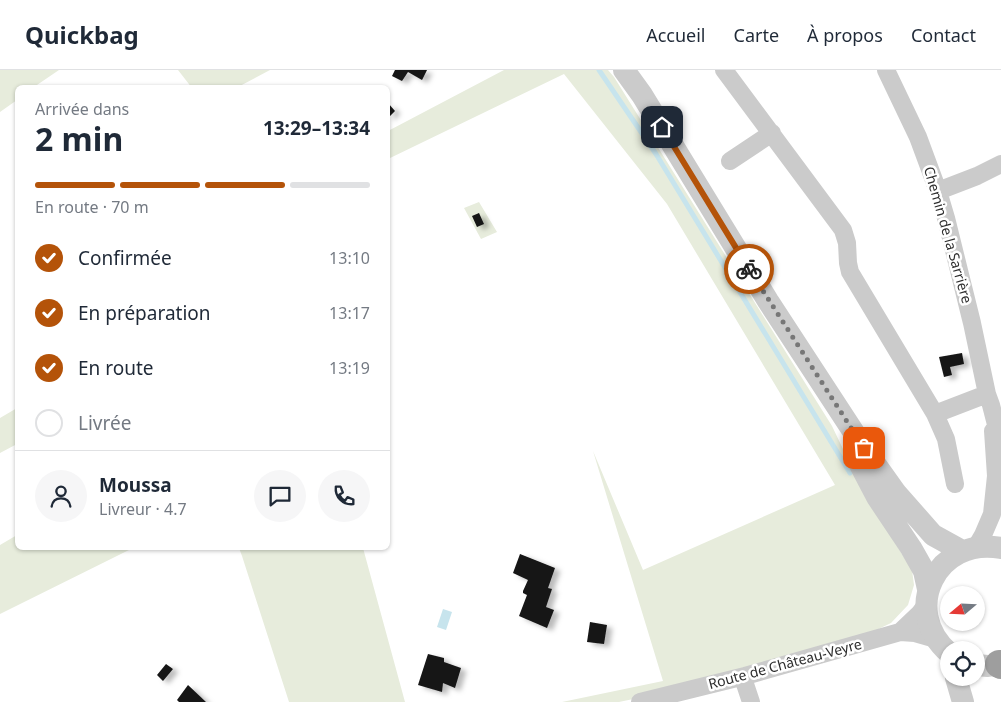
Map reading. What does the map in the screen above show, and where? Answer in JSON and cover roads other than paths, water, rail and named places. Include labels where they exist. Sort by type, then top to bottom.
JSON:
[{"type":"street","points":[[624,70],[647,104],[768,301],[864,448],[896,493],[933,535],[969,549],[991,546],[1001,548]]},
{"type":"street","points":[[724,70],[843,230],[847,243],[850,272],[936,414],[946,439],[955,484]]},
{"type":"street","name":"Chemin de la Sarrière","points":[[886,70],[918,137],[938,191],[972,324],[989,400]]},
{"type":"street","points":[[730,162],[772,133]]},
{"type":"street","points":[[938,191],[1001,164]]},
{"type":"street","points":[[768,301],[877,497],[924,571],[929,622],[940,642]]},
{"type":"street","points":[[927,597],[936,574],[947,560],[969,549],[983,535],[992,514],[996,476],[989,400]]},
{"type":"street","points":[[936,414],[989,400]]},
{"type":"street","points":[[989,400],[1001,444]]},
{"type":"street","name":"Route de Château-Veyre","points":[[900,632],[920,613],[927,597]]},
{"type":"street","name":"Route de Château-Veyre","points":[[640,702],[745,676],[900,632],[915,633],[940,645]]},
{"type":"street","points":[[965,702],[968,687],[986,667]]},
{"type":"street","points":[[745,676],[745,684],[751,702]]},
{"type":"street","points":[[959,686],[965,702]]},
{"type":"water","points":[[443,609],[452,612],[446,630],[437,627]]},
{"type":"waterway","points":[[599,70],[656,154],[850,473]]}]
